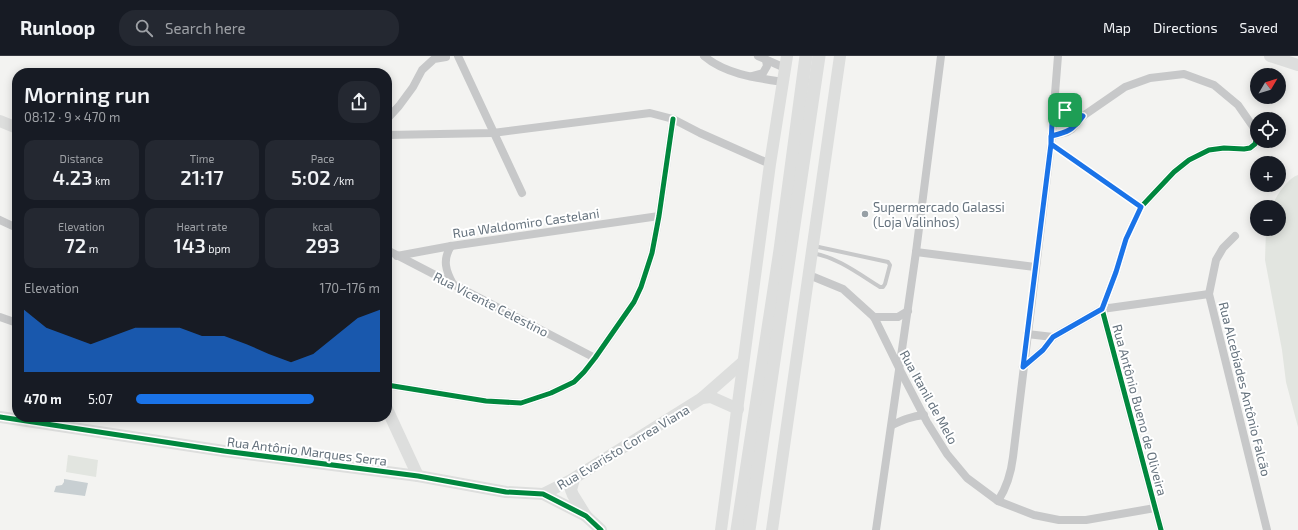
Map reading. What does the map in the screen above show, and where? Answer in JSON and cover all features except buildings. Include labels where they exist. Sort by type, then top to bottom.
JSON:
[{"type":"main road","points":[[738,530],[780,250],[806,56]]},
{"type":"main road","points":[[749,530],[819,56]]},
{"type":"street","points":[[458,56],[522,193]]},
{"type":"street","points":[[758,56],[785,68]]},
{"type":"street","points":[[721,530],[770,164],[787,56]]},
{"type":"street","points":[[772,530],[840,56]]},
{"type":"street","points":[[876,530],[900,370],[941,56]]},
{"type":"street","points":[[998,501],[1006,488],[1011,472],[1051,140],[1058,56]]},
{"type":"street","points":[[1270,56],[1298,65]]},
{"type":"street","points":[[392,113],[412,88],[422,70],[434,59],[446,57]]},
{"type":"street","points":[[706,57],[727,69],[750,77],[783,82]]},
{"type":"street","points":[[750,77],[763,73],[767,66],[766,60]]},
{"type":"street","points":[[1051,140],[1072,129],[1077,125],[1083,116],[1125,87],[1150,78],[1184,74],[1214,85],[1238,105],[1250,122]]},
{"type":"street","points":[[1053,102],[1065,110],[1083,116]]},
{"type":"street","points":[[392,135],[493,133],[650,113],[673,119],[700,133],[770,164]]},
{"type":"street","points":[[392,386],[486,401],[520,403],[551,393],[574,382],[595,358],[634,302],[641,287],[652,253],[673,119]]},
{"type":"street","points":[[0,121],[12,126]]},
{"type":"street","name":"Rua Antônio Bueno de Oliveira","points":[[1161,530],[1102,309],[1116,272],[1126,239],[1141,207],[1174,172],[1189,160],[1209,150],[1224,148],[1250,148]]},
{"type":"street","name":"Rua Waldomiro Castelani","points":[[397,256],[451,246],[659,216]]},
{"type":"street","points":[[0,220],[12,226]]},
{"type":"street","name":"Rua Alcebíades Antônio Falcão","points":[[1235,236],[1223,248],[1216,260],[1209,294],[1267,530]]},
{"type":"street","points":[[451,246],[447,252],[445,267],[453,284]]},
{"type":"street","points":[[916,252],[1035,267]]},
{"type":"street","name":"Rua Vicente Celestino","points":[[392,253],[595,358]]},
{"type":"street","name":"Rua Itanil de Melo","points":[[809,275],[843,289],[874,317],[900,370],[947,454],[967,478],[998,501],[1034,514],[1058,520],[1086,520],[1155,508]]},
{"type":"street","points":[[1023,367],[1043,350],[1053,337],[1102,309],[1209,294]]},
{"type":"street","points":[[874,317],[898,317],[908,311]]},
{"type":"street","points":[[0,317],[12,321]]},
{"type":"street","points":[[1027,334],[1053,337]]},
{"type":"street","name":"Rua Evaristo Correa Viana","points":[[543,494],[574,479],[702,398],[743,362]]},
{"type":"street","name":"Rua Evaristo Correa Viana","points":[[702,398],[711,397],[738,409]]},
{"type":"street","points":[[892,425],[907,418],[924,415]]},
{"type":"street","name":"Rua Antônio Marques Serra","points":[[0,417],[12,419]]},
{"type":"street","points":[[392,420],[418,476]]},
{"type":"street","name":"Rua Antônio Marques Serra","points":[[33,422],[224,451],[418,476],[506,492],[543,494],[586,516],[601,530]]},
{"type":"street","points":[[574,479],[571,490],[572,495],[586,516]]},
{"type":"lane","points":[[1051,140],[1141,207]]},
{"type":"lane","points":[[812,249],[888,262],[890,265],[885,284],[883,287],[880,287],[839,262],[812,249]]},
{"type":"shaded area","points":[[1298,175],[1298,427],[1286,382],[1282,350],[1265,260],[1266,236],[1286,236],[1286,200],[1276,200],[1280,192],[1286,192],[1286,184]]},
{"type":"shaded area","points":[[68,455],[98,460],[96,477],[66,472]]},
{"type":"shaded area","points":[[64,479],[88,483],[85,496],[54,492],[56,486],[62,485]]},
{"type":"cycle path","points":[[392,386],[486,401],[521,403],[551,393],[574,382],[595,358],[634,302],[641,287],[652,253],[673,119]]},
{"type":"cycle path","points":[[1161,530],[1102,309],[1116,272],[1126,239],[1141,207],[1174,172],[1189,160],[1209,150],[1224,148],[1250,148]]},
{"type":"cycle path","points":[[0,417],[12,419]]},
{"type":"cycle path","points":[[33,422],[224,451],[418,476],[506,492],[543,494],[586,516],[601,530]]},
{"type":"place","name":"Supermercado Galassi (Loja Valinhos)","points":[[865,214]]},
{"type":"route","points":[[1065,110],[1053,102],[1051,136],[1051,144],[1023,367],[1043,350],[1053,337],[1102,309],[1116,272],[1126,239],[1141,207],[1051,144],[1051,136],[1067,132],[1072,129],[1077,125],[1083,116],[1065,110]]}]
